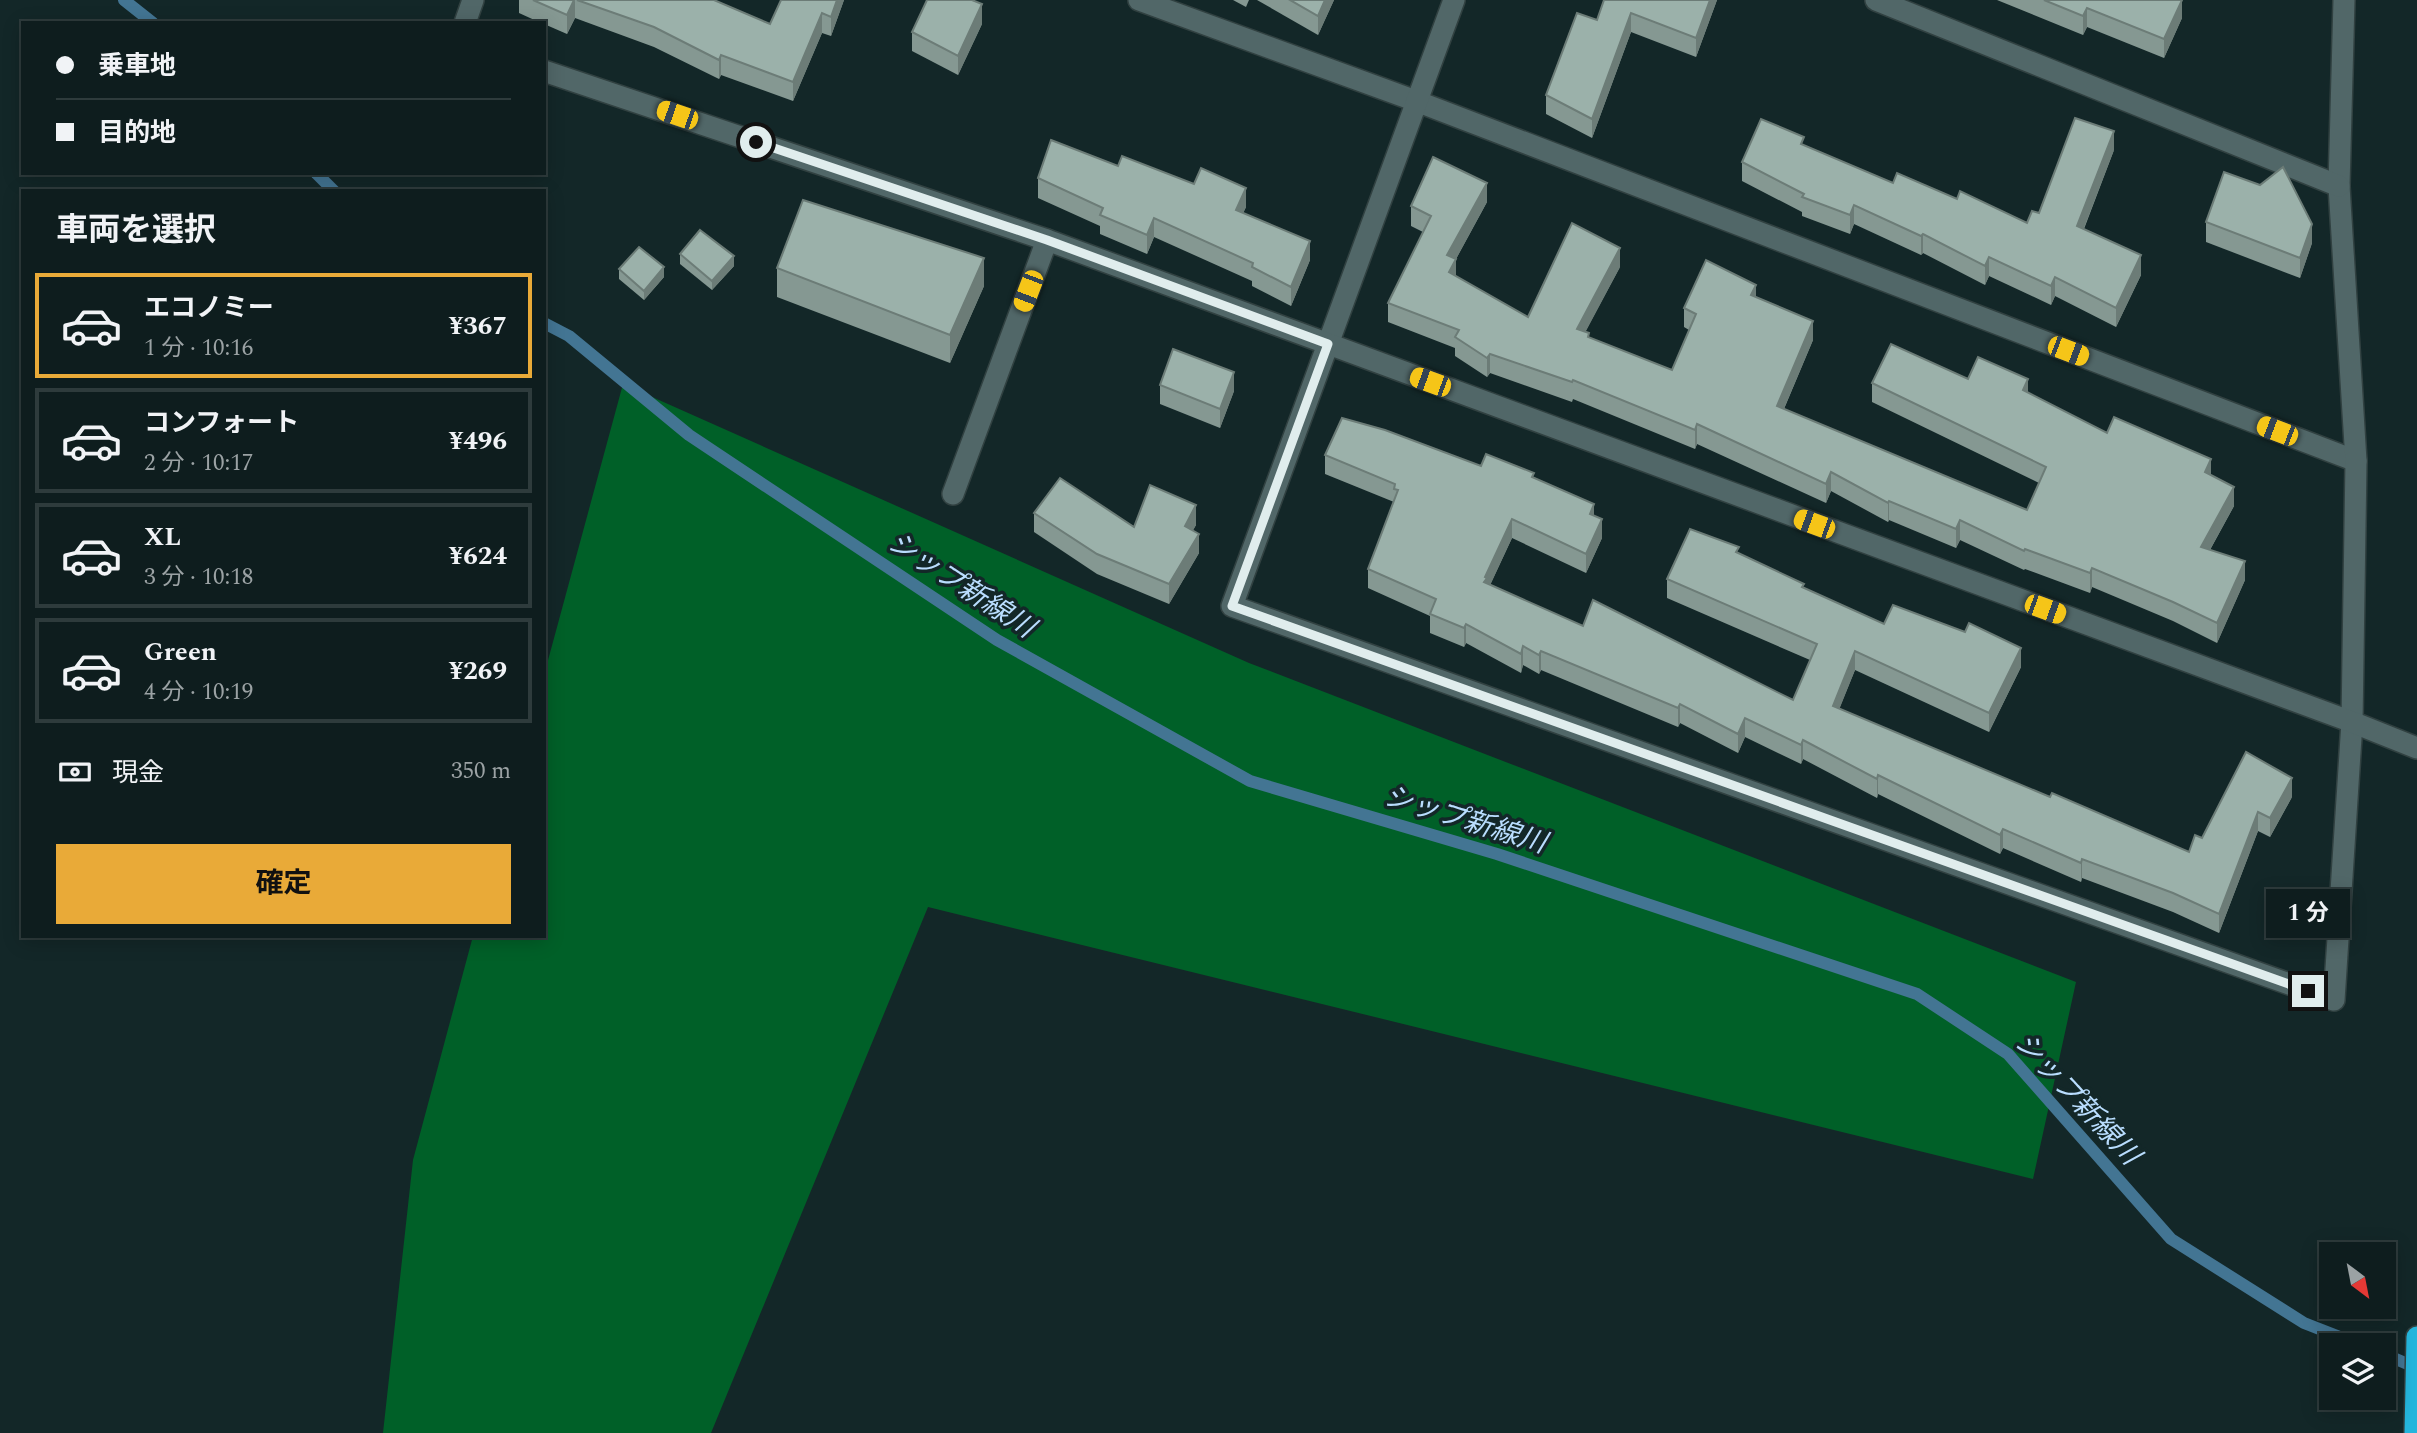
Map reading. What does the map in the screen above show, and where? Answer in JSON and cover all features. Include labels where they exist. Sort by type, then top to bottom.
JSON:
[{"type":"highway","points":[[2415,1433],[2417,1337]]},
{"type":"street","points":[[466,21],[474,0]]},
{"type":"street","points":[[1139,0],[1416,101],[2356,461]]},
{"type":"street","points":[[1454,0],[1232,606],[2334,1000],[2352,722],[2356,461],[2339,186],[2344,0]]},
{"type":"street","points":[[1876,0],[2339,186]]},
{"type":"street","points":[[546,72],[1047,240],[2417,748]]},
{"type":"street","points":[[953,494],[1047,240]]},
{"type":"green space","points":[[623,384],[1249,663],[2076,982],[2033,1179],[928,907],[711,1433],[383,1433],[413,1160],[472,938],[546,938],[546,668]]},
{"type":"building","points":[[533,0],[574,0],[567,15]]},
{"type":"building","points":[[577,0],[714,0],[770,24],[781,0],[837,0],[831,17],[822,13],[793,82],[721,55],[719,60],[654,27]]},
{"type":"building","points":[[927,0],[972,0],[982,4],[958,56],[912,32]]},
{"type":"building","points":[[1290,0],[1325,0],[1318,16]]},
{"type":"building","points":[[1604,0],[1710,0],[1696,38],[1631,13],[1592,119],[1546,95],[1577,13],[1597,20]]},
{"type":"building","points":[[2044,0],[2182,0],[2164,39],[2087,8],[2083,16]]},
{"type":"building","points":[[2075,118],[2114,131],[2077,226],[2141,255],[2116,308],[2055,277],[2051,286],[1989,257],[1985,266],[1923,234],[1921,236],[1854,205],[1850,215],[1802,197],[1804,194],[1742,162],[1761,119],[1804,137],[1801,144],[1893,183],[1897,173],[1957,199],[1960,191],[2027,223],[2032,211],[2039,213]]},
{"type":"building","points":[[1051,140],[1118,166],[1122,156],[1194,184],[1201,168],[1246,188],[1236,210],[1310,241],[1291,287],[1252,267],[1253,263],[1154,218],[1147,235],[1100,215],[1103,208],[1038,178]]},
{"type":"building","points":[[1433,157],[1487,183],[1447,255],[1456,259],[1449,272],[1528,317],[1572,223],[1620,248],[1577,329],[1589,333],[1588,337],[1672,370],[1696,314],[1684,308],[1706,260],[1756,285],[1751,295],[1813,321],[1777,406],[2027,510],[2046,467],[1872,383],[1891,344],[1968,379],[1978,357],[2028,379],[2023,390],[2107,433],[2114,417],[2211,459],[2205,472],[2234,487],[2201,547],[2245,561],[2217,623],[2092,568],[2090,573],[2025,549],[2024,551],[1960,520],[1956,529],[1889,501],[1888,503],[1831,472],[1826,484],[1697,424],[1695,430],[1573,380],[1572,382],[1490,354],[1487,358],[1455,337],[1459,330],[1388,303],[1431,216],[1411,206]]},
{"type":"building","points":[[2283,167],[2312,224],[2300,258],[2206,222],[2224,172],[2260,185]]},
{"type":"building","points":[[803,200],[984,258],[950,335],[777,268]]},
{"type":"building","points":[[700,230],[734,256],[712,281],[680,254]]},
{"type":"building","points":[[639,247],[664,267],[644,291],[619,269]]},
{"type":"building","points":[[1173,349],[1234,372],[1220,409],[1160,385]]},
{"type":"building","points":[[1342,418],[1385,430],[1481,466],[1486,454],[1534,473],[1532,477],[1594,504],[1590,514],[1602,519],[1586,554],[1512,519],[1484,582],[1583,626],[1593,600],[1793,700],[1817,644],[1667,579],[1690,529],[1739,547],[1736,552],[1804,584],[1802,587],[1884,624],[1893,605],[1965,632],[1969,623],[2021,648],[1989,713],[1855,651],[1833,706],[2050,797],[2052,793],[2189,852],[2195,835],[2202,838],[2246,752],[2292,778],[2270,818],[2258,812],[2219,914],[2173,893],[2082,859],[2081,863],[2003,829],[2000,835],[1878,775],[1877,779],[1803,740],[1801,745],[1745,718],[1738,734],[1680,704],[1678,708],[1541,651],[1539,655],[1523,646],[1521,654],[1466,624],[1464,628],[1430,614],[1436,599],[1368,569],[1398,490],[1394,489],[1395,484],[1325,455]]},
{"type":"building","points":[[1060,478],[1134,527],[1150,485],[1196,505],[1185,526],[1199,534],[1169,584],[1097,554],[1034,513]]},
{"type":"waterway","name":"シップ新線川","points":[[124,0],[150,21]]},
{"type":"waterway","name":"シップ新線川","points":[[318,175],[332,189]]},
{"type":"waterway","name":"シップ新線川","points":[[546,324],[569,336],[689,435],[997,640],[1250,781],[1497,854],[1917,994],[2008,1054],[2171,1239],[2304,1323],[2330,1333]]},
{"type":"waterway","name":"シップ新線川","points":[[2396,1359],[2417,1368]]},
{"type":"route","points":[[756,142],[1047,240],[1328,344],[1232,606],[2308,991]]}]
